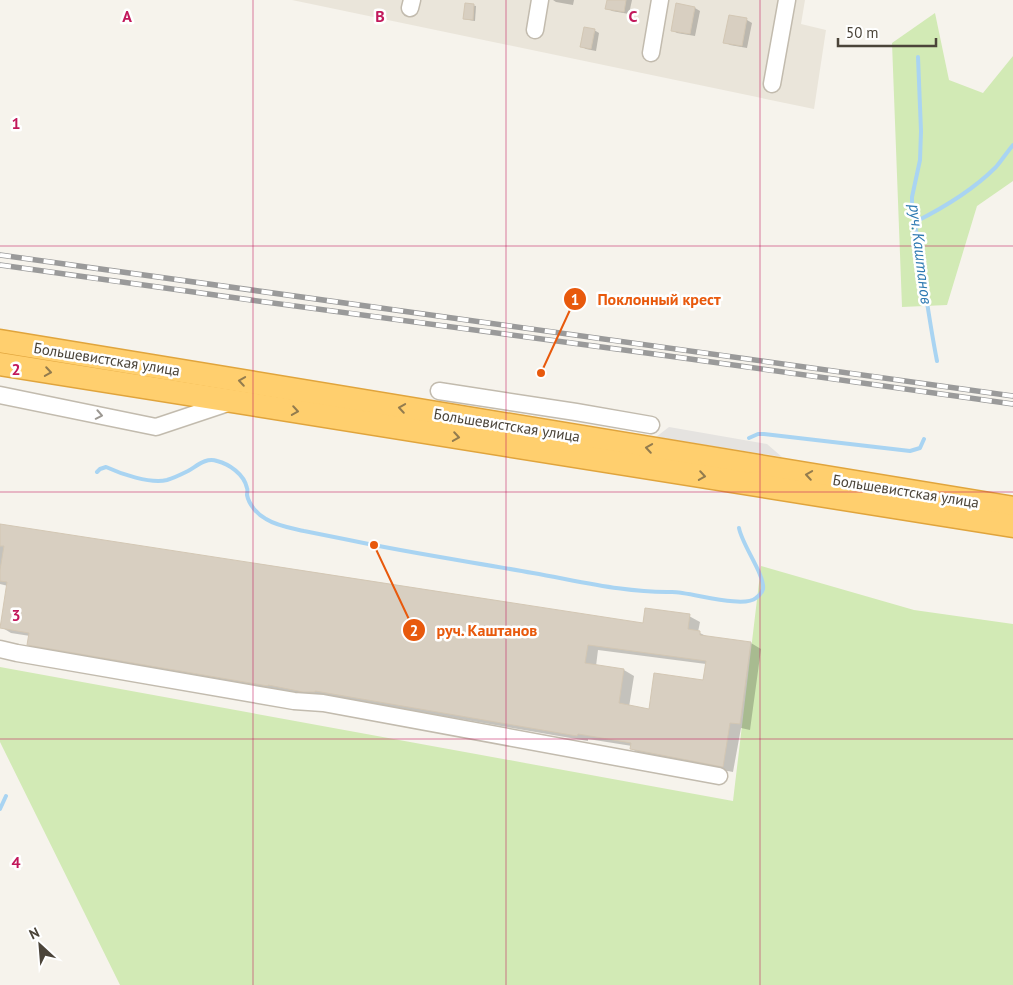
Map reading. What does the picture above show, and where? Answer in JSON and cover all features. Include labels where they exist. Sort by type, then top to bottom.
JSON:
[{"type":"highway","name":"Большевистская улица","points":[[0,341],[1013,508]]},
{"type":"highway","name":"Большевистская улица","points":[[0,364],[1013,526]]},
{"type":"street","points":[[535,30],[540,0]]},
{"type":"street","points":[[651,53],[660,0]]},
{"type":"street","points":[[772,84],[787,0]]},
{"type":"street","points":[[439,391],[651,425]]},
{"type":"street","points":[[0,395],[156,427],[234,401]]},
{"type":"street","points":[[0,649],[294,701],[323,703],[719,776]]},
{"type":"shaded area","points":[[292,0],[805,0],[801,24],[826,30],[814,109]]},
{"type":"shaded area","points":[[669,427],[767,444],[782,457],[656,437]]},
{"type":"green space","points":[[935,13],[949,80],[983,93],[1013,56],[1013,181],[977,206],[947,305],[902,307],[892,43]]},
{"type":"green space","points":[[761,566],[914,610],[1013,624],[1013,985],[120,985],[0,742],[0,667],[733,801]]},
{"type":"building","points":[[607,0],[626,0],[624,12],[605,9]]},
{"type":"building","points":[[465,3],[474,4],[473,20],[463,19]]},
{"type":"building","points":[[676,3],[695,7],[690,34],[671,31]]},
{"type":"building","points":[[729,15],[747,18],[742,46],[723,43]]},
{"type":"building","points":[[584,27],[595,29],[591,49],[580,47]]},
{"type":"building","points":[[0,524],[643,623],[645,608],[690,614],[688,629],[700,631],[700,635],[751,642],[740,724],[730,723],[723,767],[630,749],[631,743],[578,734],[577,736],[315,691],[303,692],[27,645],[29,633],[0,628],[7,582],[0,581],[4,546],[0,546]],"holes":[[[588,645],[706,661],[703,680],[654,673],[649,709],[619,703],[624,669],[585,663]]]},
{"type":"waterway","name":"руч. Каштанов","points":[[918,57],[921,131],[920,160],[912,197],[912,206],[937,361]]},
{"type":"waterway","points":[[915,222],[968,191],[996,167],[1013,145]]},
{"type":"waterway","name":"руч. Каштанов","points":[[749,438],[758,434],[764,434],[910,451],[920,448],[924,439]]},
{"type":"waterway","name":"руч. Каштанов","points":[[97,472],[106,467],[136,478],[160,481],[167,480],[202,463],[213,460],[222,462],[235,470],[243,478],[247,495],[257,512],[270,521],[284,526],[395,549],[602,586],[637,591],[681,593],[740,602],[756,598],[763,589],[763,583],[739,528]]},
{"type":"waterway","points":[[0,809],[6,796]]},
{"type":"railway","points":[[0,255],[1013,396]]},
{"type":"railway","points":[[0,265],[1013,404]]},
{"type":"place","name":"Поклонный крест","points":[[541,373]]},
{"type":"place","name":"руч. Каштанов","points":[[374,545]]}]
